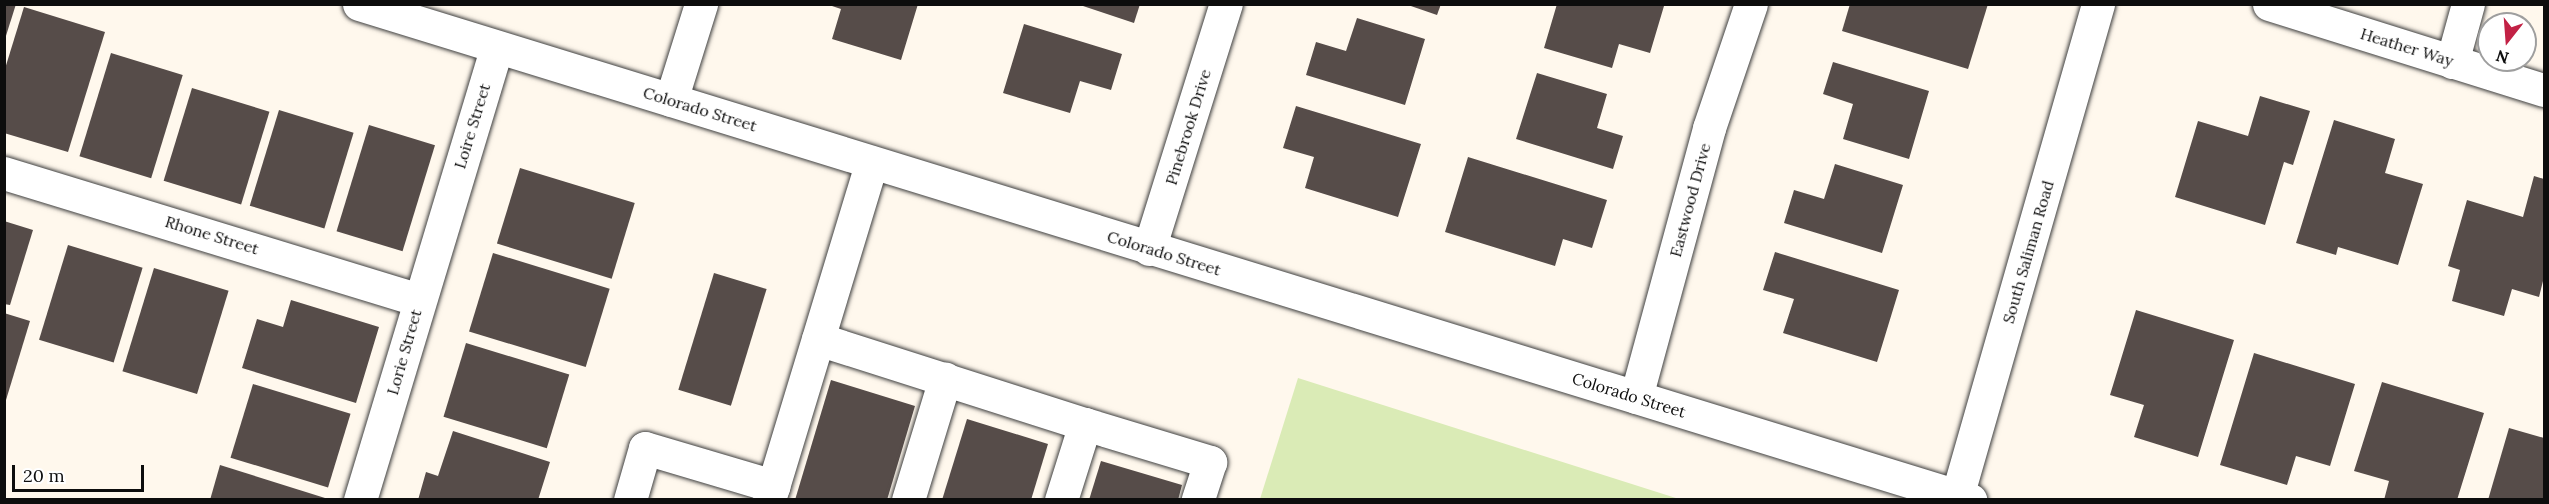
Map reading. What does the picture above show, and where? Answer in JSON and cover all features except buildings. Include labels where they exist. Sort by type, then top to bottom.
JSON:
[{"type":"street","name":"Colorado Street","points":[[359,4],[1961,498]]},
{"type":"street","points":[[671,100],[701,4]]},
{"type":"street","name":"Pinebrook Drive","points":[[1149,249],[1226,4]]},
{"type":"street","name":"Eastwood Drive","points":[[1636,397],[1709,128],[1751,4]]},
{"type":"street","name":"South Saliman Road","points":[[1961,498],[2098,4]]},
{"type":"street","name":"Heather Way","points":[[2269,4],[2544,90]]},
{"type":"street","points":[[2452,62],[2468,4]]},
{"type":"street","name":"Loire Street","points":[[448,205],[497,47]]},
{"type":"street","points":[[630,500],[645,448],[771,493],[872,162]]},
{"type":"street","name":"Rhone Street","points":[[4,173],[419,300]]},
{"type":"street","name":"Lorie Street","points":[[360,500],[448,205]]},
{"type":"street","points":[[818,339],[1210,462],[1198,500]]},
{"type":"street","points":[[908,500],[945,379]]},
{"type":"street","points":[[1061,500],[1085,423]]},
{"type":"green space","points":[[1298,378],[1679,499],[1260,499]]}]
